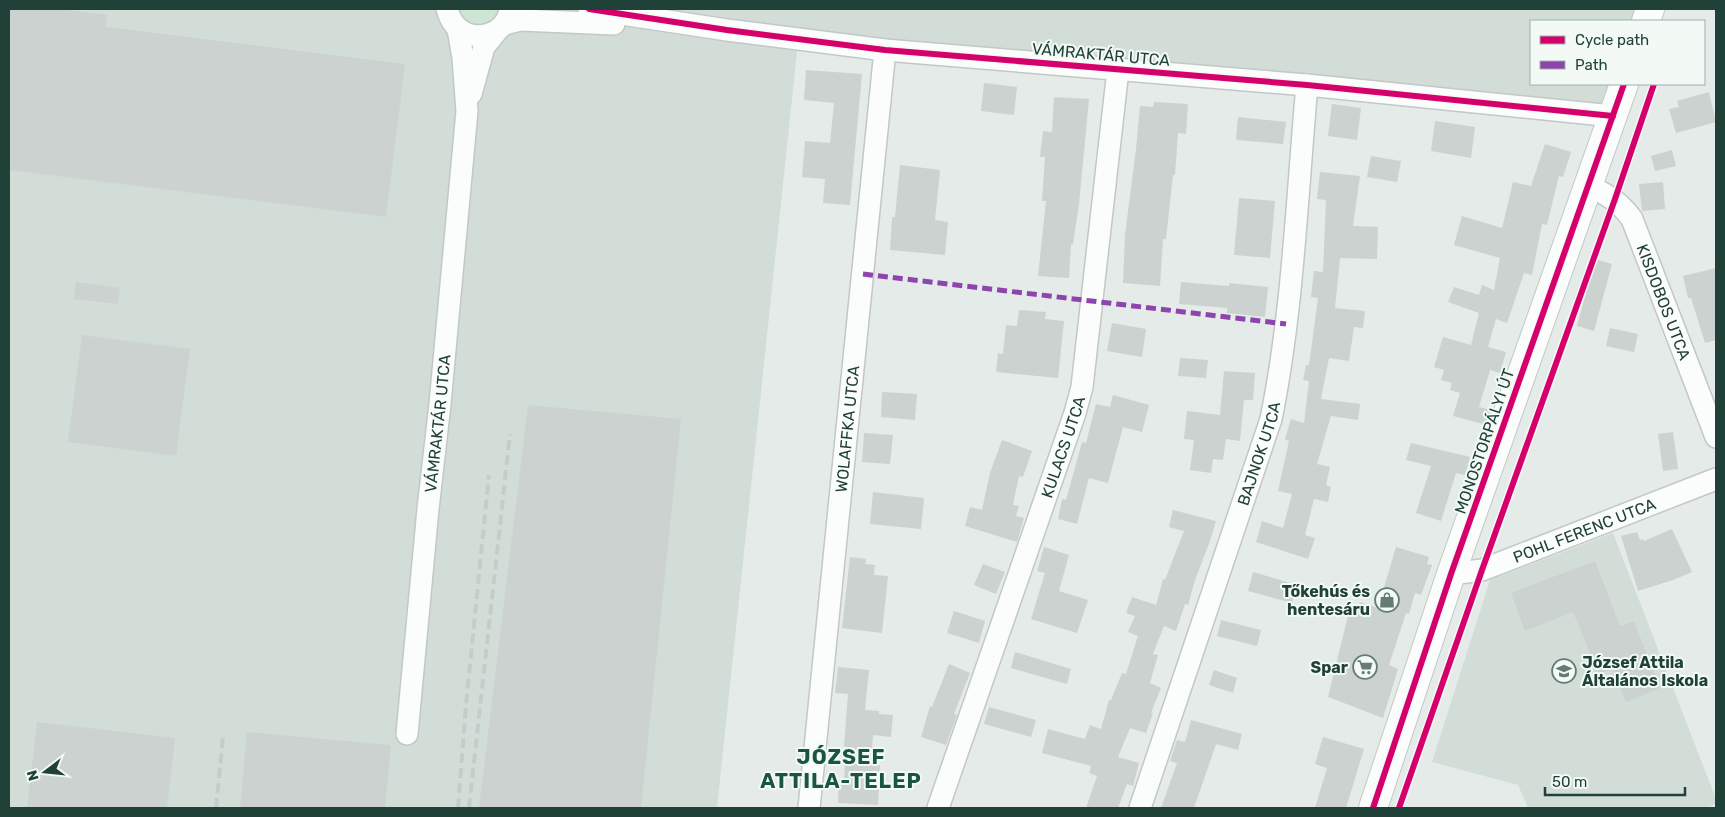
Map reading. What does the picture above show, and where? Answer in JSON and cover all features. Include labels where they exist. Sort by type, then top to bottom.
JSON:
[{"type":"street","name":"VÁMRAKTÁR UTCA","points":[[447,9],[450,18],[458,29],[463,58],[467,112]]},
{"type":"street","name":"VÁMRAKTÁR UTCA","points":[[589,9],[727,30],[885,50],[1307,85],[1613,116]]},
{"type":"street","name":"VÁMRAKTÁR UTCA","points":[[407,734],[467,112],[484,47],[504,21],[520,20],[727,30]]},
{"type":"street","points":[[458,29],[470,35],[484,36],[504,21]]},
{"type":"street","name":"WOLAFFKA UTCA","points":[[809,808],[885,50]]},
{"type":"street","name":"KULACS UTCA","points":[[938,808],[1075,413],[1082,387],[1118,70]]},
{"type":"street","name":"BAJNOK UTCA","points":[[1140,808],[1271,419],[1280,376],[1286,324],[1307,85]]},
{"type":"street","name":"MONOSTORPÁLYI ÚT","points":[[1373,808],[1451,574],[1624,85]]},
{"type":"street","name":"KISDOBOS UTCA","points":[[1588,184],[1615,199],[1623,206],[1632,219],[1716,437]]},
{"type":"street","name":"POHL FERENC UTCA","points":[[1451,574],[1482,570],[1716,479]]},
{"type":"shaded area","points":[[9,9],[1637,9],[1633,20],[1530,20],[1530,85],[1612,85],[1603,109],[799,33],[717,808],[9,808]]},
{"type":"shaded area","name":"József Attila Általános Iskola","points":[[1613,533],[1716,799],[1716,804],[1705,808],[1528,808],[1518,785],[1432,762],[1490,580]]},
{"type":"green space","points":[[457,9],[500,9],[497,17],[492,22],[480,26],[467,21]]},
{"type":"building","points":[[9,9],[60,9],[107,15],[106,27],[405,64],[386,217],[9,170]]},
{"type":"building","points":[[806,70],[862,74],[850,205],[823,203],[825,179],[802,177],[805,141],[830,143],[834,103],[804,100]]},
{"type":"building","points":[[984,83],[1017,87],[1014,115],[981,111]]},
{"type":"building","points":[[1709,92],[1716,122],[1676,133],[1669,109],[1679,107],[1677,101]]},
{"type":"building","points":[[1054,97],[1089,99],[1079,204],[1073,244],[1071,244],[1069,278],[1038,276],[1046,201],[1042,201],[1045,157],[1040,157],[1043,131],[1052,132]]},
{"type":"building","points":[[1154,102],[1188,104],[1186,134],[1178,133],[1175,175],[1173,175],[1166,239],[1163,239],[1160,286],[1123,283],[1125,235],[1140,106],[1153,107]]},
{"type":"building","points":[[1332,104],[1361,108],[1357,140],[1328,136]]},
{"type":"building","points":[[1238,117],[1286,122],[1283,144],[1236,140]]},
{"type":"building","points":[[1435,121],[1475,127],[1471,158],[1431,151]]},
{"type":"building","points":[[1545,144],[1571,152],[1563,177],[1559,176],[1547,225],[1542,224],[1532,275],[1524,273],[1507,323],[1496,319],[1488,347],[1506,352],[1500,373],[1490,370],[1479,407],[1491,410],[1487,425],[1453,416],[1460,393],[1450,390],[1452,383],[1441,380],[1444,370],[1434,367],[1443,337],[1471,345],[1479,313],[1448,302],[1454,287],[1479,295],[1482,285],[1494,290],[1500,258],[1454,245],[1462,216],[1502,228],[1513,182],[1531,186]]},
{"type":"building","points":[[1672,150],[1676,166],[1655,171],[1651,156]]},
{"type":"building","points":[[1371,156],[1401,161],[1397,182],[1367,177]]},
{"type":"building","points":[[900,165],[940,170],[935,220],[948,222],[945,255],[890,250],[892,217],[895,217]]},
{"type":"building","points":[[1320,172],[1360,176],[1353,226],[1378,227],[1377,259],[1340,258],[1335,308],[1365,311],[1363,328],[1354,327],[1349,361],[1329,358],[1321,399],[1360,404],[1358,420],[1331,416],[1317,464],[1330,467],[1326,485],[1331,487],[1328,502],[1314,499],[1305,535],[1315,538],[1308,559],[1256,542],[1262,521],[1283,528],[1292,494],[1278,491],[1289,441],[1285,439],[1291,419],[1304,423],[1309,381],[1303,380],[1306,365],[1309,365],[1318,298],[1311,297],[1314,271],[1323,272],[1326,200],[1317,199]]},
{"type":"building","points":[[1663,182],[1665,209],[1642,211],[1639,184]]},
{"type":"building","points":[[1239,198],[1275,201],[1270,258],[1234,255]]},
{"type":"building","points":[[1595,259],[1612,264],[1594,331],[1577,326]]},
{"type":"building","points":[[1716,268],[1716,340],[1705,343],[1691,298],[1688,298],[1683,276]]},
{"type":"building","points":[[76,282],[120,288],[118,304],[74,299]]},
{"type":"building","points":[[1181,282],[1229,286],[1229,283],[1268,287],[1265,317],[1227,313],[1227,308],[1179,304]]},
{"type":"building","points":[[1019,310],[1046,312],[1045,319],[1064,321],[1058,378],[996,372],[998,353],[1003,354],[1006,325],[1017,326]]},
{"type":"building","points":[[1112,323],[1146,329],[1142,357],[1107,351]]},
{"type":"building","points":[[1610,328],[1638,334],[1634,352],[1606,346]]},
{"type":"building","points":[[82,335],[190,349],[176,456],[68,442]]},
{"type":"building","points":[[1180,358],[1208,360],[1206,378],[1178,376]]},
{"type":"building","points":[[1224,371],[1255,373],[1253,400],[1244,400],[1240,441],[1226,439],[1223,460],[1213,459],[1211,473],[1190,470],[1194,440],[1184,439],[1187,411],[1220,415]]},
{"type":"building","points":[[882,392],[917,394],[915,420],[881,417]]},
{"type":"building","points":[[1113,395],[1149,405],[1142,432],[1123,427],[1108,483],[1089,478],[1077,524],[1058,519],[1062,499],[1066,500],[1082,442],[1086,443],[1096,404],[1110,407]]},
{"type":"building","points":[[528,405],[681,419],[641,808],[479,808]]},
{"type":"building","points":[[1673,432],[1678,469],[1663,471],[1658,434]]},
{"type":"building","points":[[864,433],[893,435],[890,464],[862,462]]},
{"type":"building","points":[[1002,440],[1032,451],[1023,477],[1019,476],[1013,505],[1019,506],[1016,516],[1024,518],[1017,542],[965,526],[970,507],[982,510],[990,473]]},
{"type":"building","points":[[1411,443],[1470,457],[1465,475],[1456,473],[1441,521],[1416,513],[1431,466],[1406,460]]},
{"type":"building","points":[[873,492],[924,498],[921,529],[870,524]]},
{"type":"building","points":[[1173,510],[1216,521],[1188,605],[1185,604],[1176,631],[1164,626],[1153,654],[1158,655],[1150,683],[1161,688],[1151,713],[1153,713],[1146,733],[1130,728],[1118,757],[1139,763],[1133,786],[1127,784],[1118,808],[1086,808],[1097,776],[1089,773],[1091,766],[1042,753],[1048,729],[1085,739],[1090,725],[1101,729],[1109,700],[1111,700],[1122,673],[1126,674],[1138,636],[1128,632],[1135,616],[1126,613],[1132,597],[1156,605],[1163,579],[1165,580],[1184,531],[1169,527]]},
{"type":"building","points":[[1672,529],[1692,572],[1638,591],[1621,536],[1637,532],[1640,540],[1643,539],[1644,541]]},
{"type":"building","points":[[1044,547],[1069,555],[1059,591],[1088,600],[1077,633],[1031,619],[1045,573],[1037,571]]},
{"type":"building","name":"Spar","points":[[1396,547],[1429,557],[1427,564],[1432,565],[1421,595],[1415,593],[1409,614],[1406,613],[1389,665],[1398,669],[1383,718],[1328,697],[1348,616],[1354,617],[1360,602],[1378,608]]},
{"type":"building","points":[[850,557],[866,559],[865,564],[875,565],[874,575],[888,576],[882,633],[842,628]]},
{"type":"building","points":[[1595,561],[1620,626],[1634,621],[1660,688],[1626,702],[1613,669],[1599,674],[1573,612],[1525,631],[1511,593]]},
{"type":"building","points":[[983,564],[1005,572],[996,594],[974,585]]},
{"type":"building","points":[[1253,572],[1297,585],[1292,603],[1248,591]]},
{"type":"building","points":[[954,611],[985,621],[979,643],[947,633]]},
{"type":"building","points":[[1221,620],[1261,630],[1257,646],[1217,636]]},
{"type":"building","points":[[1015,652],[1071,669],[1067,684],[1011,668]]},
{"type":"building","points":[[949,664],[970,673],[954,714],[957,715],[946,745],[921,737],[930,706],[932,707]]},
{"type":"building","points":[[838,667],[869,670],[865,710],[893,715],[891,737],[873,735],[871,764],[880,765],[878,805],[838,803],[839,780],[844,780],[846,747],[844,746],[848,694],[835,693]]},
{"type":"building","points":[[1214,670],[1237,678],[1233,693],[1209,685]]},
{"type":"building","points":[[989,707],[1036,720],[1031,737],[984,724]]},
{"type":"building","points":[[1191,720],[1242,734],[1238,750],[1216,744],[1194,808],[1161,808],[1177,763],[1170,761],[1177,740],[1185,742]]},
{"type":"building","points":[[37,722],[175,738],[167,808],[27,808]]},
{"type":"building","points":[[247,732],[391,745],[385,808],[240,808]]},
{"type":"building","points":[[1323,737],[1364,749],[1346,808],[1315,808],[1327,768],[1315,764]]},
{"type":"railway","points":[[469,808],[510,434]]},
{"type":"railway","points":[[458,808],[466,705],[489,475]]},
{"type":"railway","points":[[216,808],[223,737]]},
{"type":"marked path","points":[[863,274],[1286,324]]},
{"type":"cycle path","points":[[589,9],[727,30],[885,50],[1307,85],[1613,116]]},
{"type":"cycle path","points":[[1373,808],[1451,574],[1624,85]]},
{"type":"cycle path","points":[[1399,808],[1654,85]]},
{"type":"place","name":"Tőkehús és hentesáru","points":[[1387,600]]},
{"type":"place","name":"Spar","points":[[1365,667]]},
{"type":"place","name":"József Attila Általános Iskola","points":[[1564,671]]},
{"type":"district","name":"JÓZSEF ATTILA-TELEP","points":[[841,769]]}]
